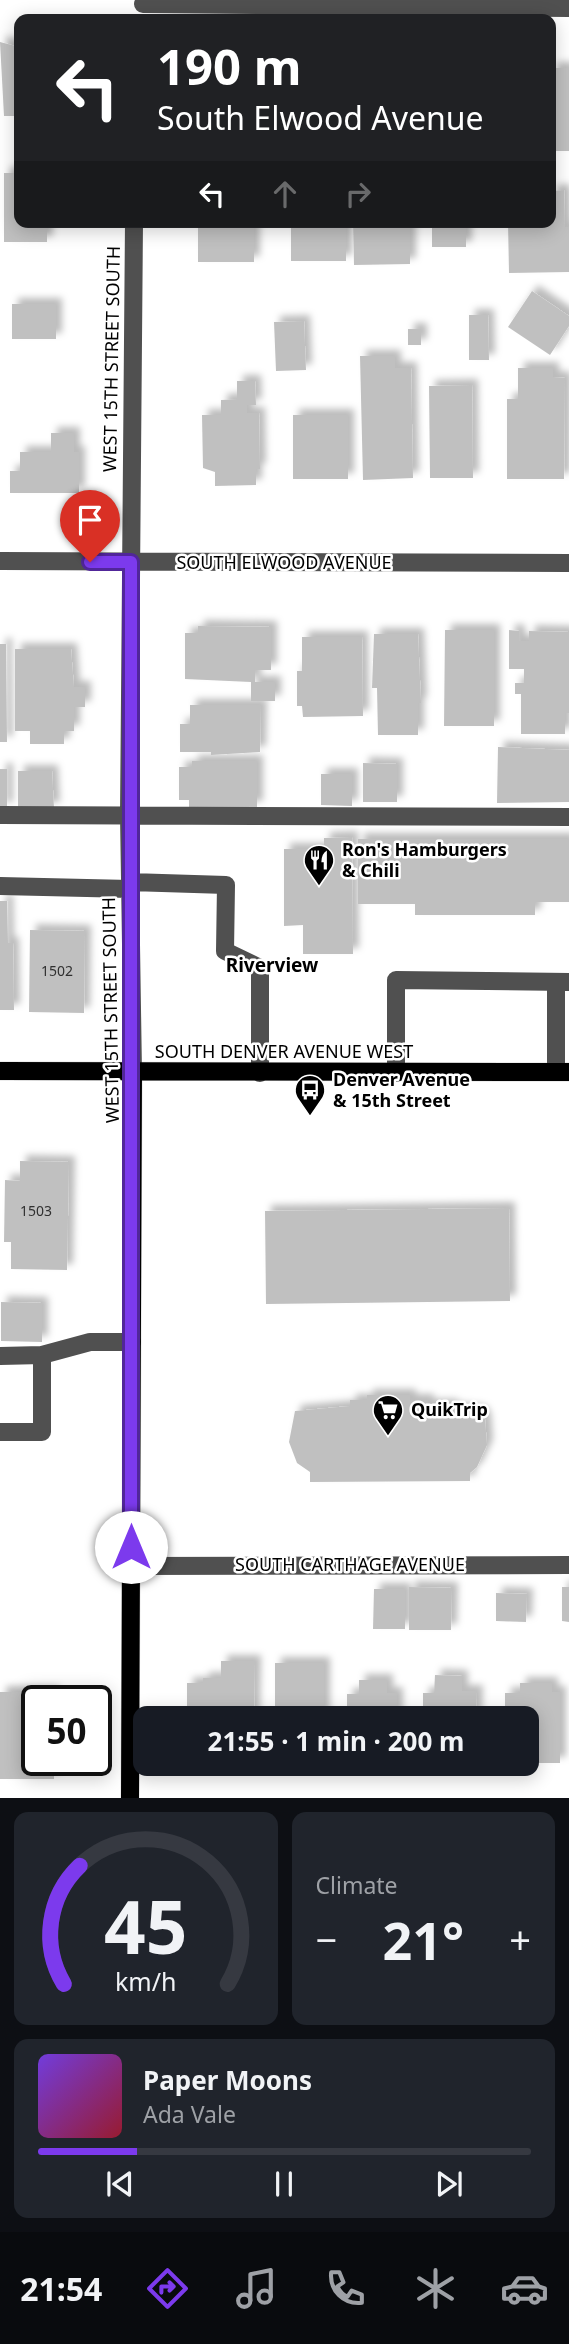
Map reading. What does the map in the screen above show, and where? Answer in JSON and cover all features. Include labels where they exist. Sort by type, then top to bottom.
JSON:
[{"type":"main road","name":"SOUTH DENVER AVENUE WEST","points":[[0,1071],[562,1072]]},
{"type":"main road","name":"WEST 15TH STREET SOUTH","points":[[130,1798],[133,1073]]},
{"type":"street","points":[[143,8],[569,8]]},
{"type":"street","name":"WEST 15TH STREET SOUTH","points":[[133,1073],[129,815],[134,228]]},
{"type":"street","name":"SOUTH ELWOOD AVENUE","points":[[0,561],[569,563]]},
{"type":"street","points":[[0,815],[569,817]]},
{"type":"street","points":[[0,886],[226,885],[225,951],[260,968],[260,1073]]},
{"type":"street","points":[[396,1073],[396,980],[562,982],[562,1072]]},
{"type":"street","points":[[0,1356],[42,1355],[90,1342],[132,1342]]},
{"type":"street","points":[[0,1432],[42,1432],[42,1355]]},
{"type":"street","name":"SOUTH CARTHAGE AVENUE","points":[[131,1566],[569,1565]]},
{"type":"building","points":[[0,42],[14,46],[14,116],[4,116]]},
{"type":"building","points":[[556,68],[569,68],[569,151],[556,151]]},
{"type":"building","points":[[4,173],[14,173],[14,228],[47,228],[47,242],[4,242]]},
{"type":"building","points":[[564,190],[565,227],[569,227],[569,272],[509,273],[508,228],[556,228],[556,191]]},
{"type":"building","points":[[198,228],[254,228],[254,262],[198,262]]},
{"type":"building","points":[[291,228],[346,228],[346,261],[291,261]]},
{"type":"building","points":[[353,228],[410,228],[410,264],[354,265]]},
{"type":"building","points":[[432,228],[466,228],[466,247],[432,247]]},
{"type":"building","points":[[532,291],[569,316],[569,326],[550,355],[508,327]]},
{"type":"building","points":[[12,304],[56,304],[56,339],[12,339]]},
{"type":"building","points":[[469,315],[488,315],[489,360],[469,360]]},
{"type":"building","points":[[304,321],[306,370],[276,371],[274,322]]},
{"type":"building","points":[[408,329],[421,329],[421,345],[408,345]]},
{"type":"building","points":[[360,356],[395,356],[395,368],[411,368],[413,478],[363,480]]},
{"type":"building","points":[[518,368],[553,368],[553,377],[565,378],[564,479],[507,479],[507,399],[518,399]]},
{"type":"building","points":[[237,381],[255,381],[256,405],[247,405],[247,413],[259,413],[260,469],[256,469],[256,485],[215,486],[215,472],[203,468],[202,415],[221,415],[221,400],[237,399]]},
{"type":"building","points":[[472,385],[473,478],[430,478],[429,386]]},
{"type":"building","points":[[293,415],[348,415],[348,479],[293,479]]},
{"type":"building","points":[[51,433],[74,433],[74,452],[79,452],[79,493],[10,493],[10,471],[20,471],[20,452],[51,452]]},
{"type":"building","points":[[198,626],[271,627],[271,670],[255,670],[255,682],[275,682],[275,701],[251,701],[251,682],[185,679],[185,633],[198,633]]},
{"type":"building","points":[[445,630],[494,630],[494,726],[444,726]]},
{"type":"building","points":[[509,630],[519,631],[519,641],[529,641],[529,631],[569,632],[569,713],[565,713],[565,734],[521,734],[521,694],[515,694],[515,683],[524,683],[524,669],[509,669]]},
{"type":"building","points":[[374,634],[418,634],[421,703],[418,703],[418,735],[378,735],[377,688],[372,688]]},
{"type":"building","points":[[302,637],[362,637],[363,716],[303,717],[302,706],[297,706],[297,671],[302,671]]},
{"type":"building","points":[[0,644],[6,644],[7,742],[0,742]]},
{"type":"building","points":[[15,649],[71,649],[74,687],[85,687],[85,707],[74,707],[74,731],[64,731],[64,744],[30,744],[30,731],[15,731]]},
{"type":"building","points":[[190,705],[261,705],[260,752],[211,755],[211,752],[180,752],[180,724],[190,724]]},
{"type":"building","points":[[498,747],[569,750],[569,802],[497,803]]},
{"type":"building","points":[[192,761],[257,761],[257,807],[189,807],[189,800],[179,800],[179,767],[192,767]]},
{"type":"building","points":[[363,763],[397,764],[397,802],[363,802]]},
{"type":"building","points":[[0,769],[7,769],[7,808],[0,808]]},
{"type":"building","points":[[18,771],[52,771],[54,808],[18,808]]},
{"type":"building","points":[[321,774],[352,774],[352,806],[321,805]]},
{"type":"building","name":"Ron's Hamburgers & Chili","points":[[352,837],[353,954],[303,954],[303,925],[284,926],[284,849],[324,849],[324,838]]},
{"type":"building","points":[[358,839],[569,839],[569,902],[535,902],[535,915],[415,915],[415,904],[358,904]]},
{"type":"building","points":[[0,901],[7,901],[8,943],[13,943],[14,1010],[0,1010]]},
{"type":"building","points":[[30,930],[85,931],[84,1013],[29,1012]]},
{"type":"building","points":[[20,1161],[69,1162],[67,1270],[11,1269],[11,1242],[4,1242],[5,1180],[20,1181]]},
{"type":"building","points":[[509,1208],[510,1301],[266,1304],[265,1211]]},
{"type":"building","points":[[1,1302],[42,1303],[42,1342],[1,1341]]},
{"type":"building","name":"QuikTrip","points":[[367,1395],[410,1395],[410,1400],[428,1400],[428,1405],[452,1405],[452,1408],[480,1411],[485,1419],[487,1445],[477,1467],[470,1473],[470,1481],[310,1482],[310,1472],[297,1463],[289,1442],[295,1411],[350,1406],[350,1400],[367,1400]]},
{"type":"building","points":[[409,1587],[452,1588],[451,1630],[409,1630]]},
{"type":"building","points":[[562,1587],[569,1587],[569,1622],[562,1621]]},
{"type":"building","points":[[374,1589],[405,1589],[405,1629],[373,1629]]},
{"type":"building","points":[[496,1593],[527,1594],[526,1622],[496,1621]]},
{"type":"building","points":[[221,1661],[255,1661],[254,1706],[187,1706],[187,1683],[203,1683],[203,1678],[221,1678]]},
{"type":"building","points":[[275,1663],[324,1663],[324,1706],[275,1706]]},
{"type":"building","points":[[435,1675],[462,1676],[462,1691],[477,1691],[476,1706],[423,1706],[423,1693],[434,1693]]},
{"type":"building","points":[[359,1680],[387,1680],[387,1693],[397,1693],[397,1706],[347,1706],[347,1694],[359,1694]]},
{"type":"building","points":[[520,1683],[552,1683],[552,1692],[560,1692],[560,1763],[539,1763],[539,1706],[505,1706],[505,1693],[520,1693]]},
{"type":"building","points":[[0,1692],[21,1692],[21,1776],[54,1776],[54,1779],[0,1779]]},
{"type":"place","name":"Ron's Hamburgers & Chili","points":[[319,887]]},
{"type":"place","name":"Denver Avenue & 15th Street","points":[[310,1117]]},
{"type":"place","name":"QuikTrip","points":[[388,1437]]},
{"type":"district","name":"Riverview","points":[[272,965]]},
{"type":"route","points":[[90,562],[131,562],[131,1547]]}]
